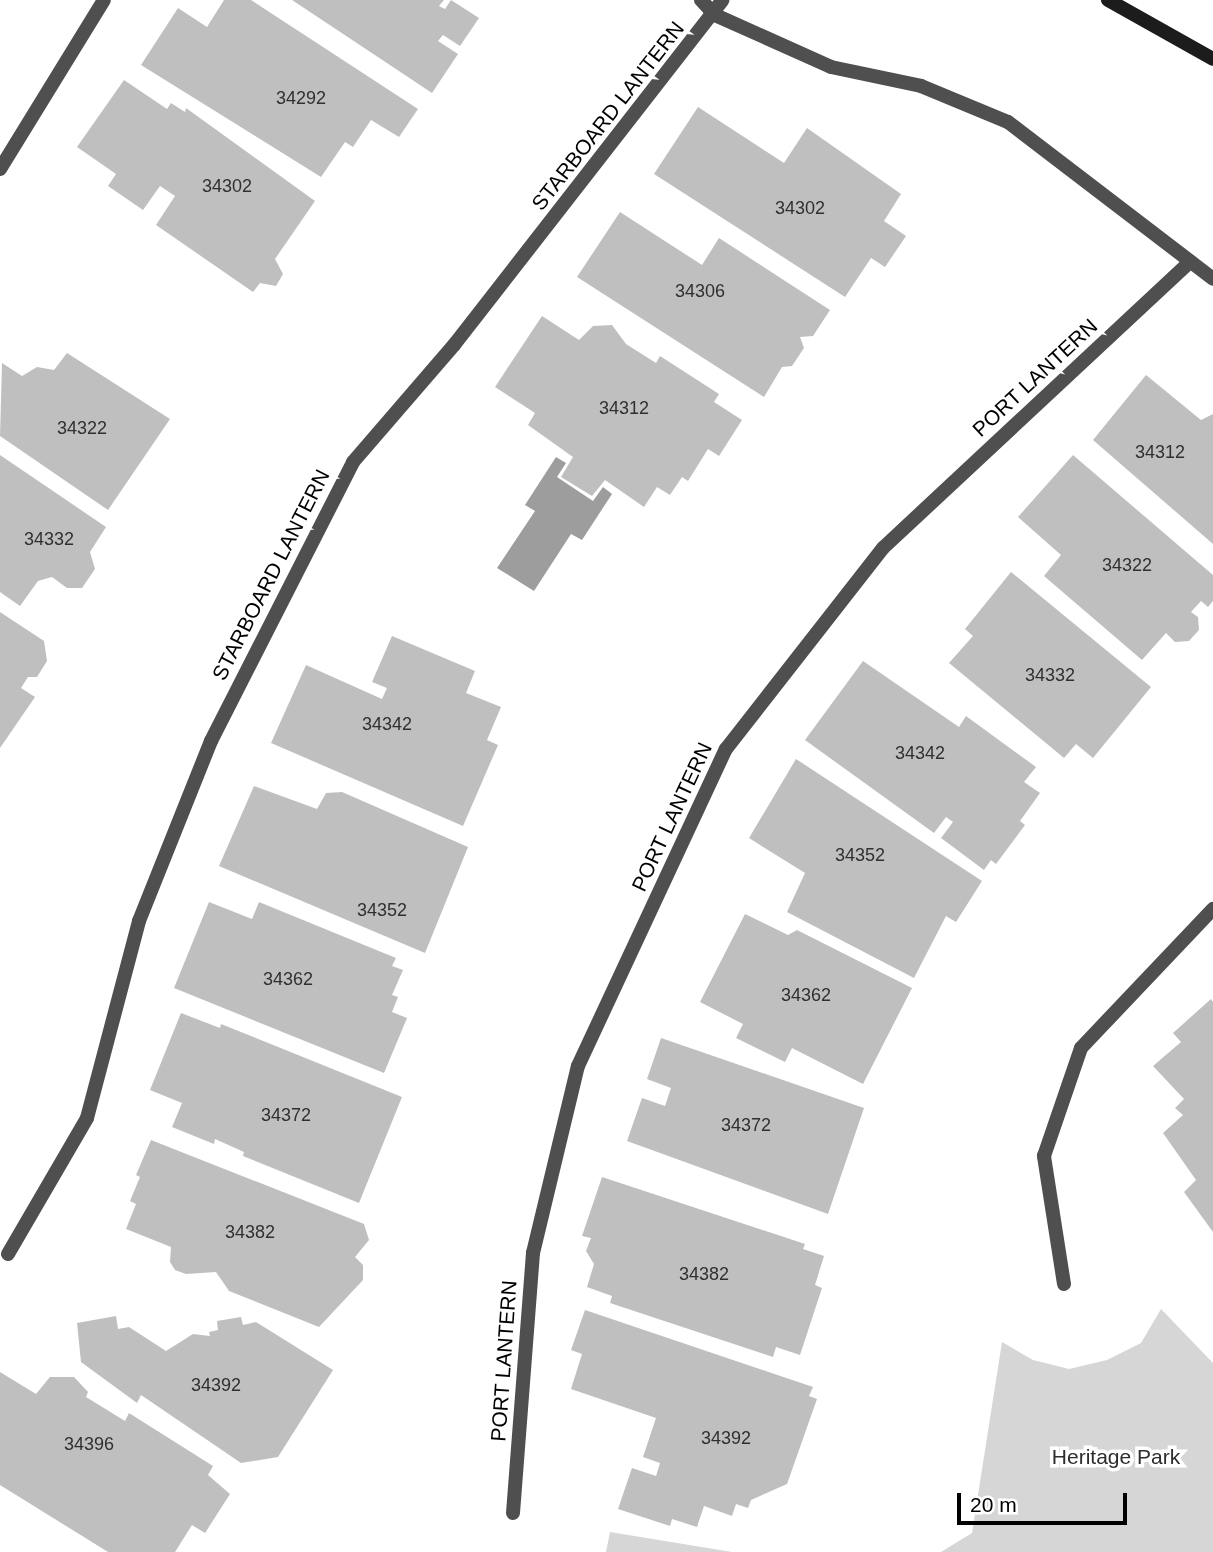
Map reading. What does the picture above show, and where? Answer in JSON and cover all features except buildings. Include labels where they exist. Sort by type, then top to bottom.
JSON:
[{"type":"main road","points":[[1108,0],[1213,59]]},
{"type":"street","points":[[0,169],[104,0]]},
{"type":"street","points":[[701,0],[715,15],[831,67],[921,86],[1007,122],[1213,279]]},
{"type":"street","name":"STARBOARD LANTERN","points":[[8,1254],[87,1118],[139,921],[206,754],[286,587],[353,462],[454,345],[715,15],[723,0]]},
{"type":"street","name":"PORT LANTERN","points":[[513,1513],[533,1253],[578,1066],[726,749],[883,548],[1190,262]]},
{"type":"street","points":[[1064,1284],[1044,1156],[1081,1048],[1213,909]]},
{"type":"green space","name":"Heritage Park","points":[[1161,1309],[1213,1363],[1213,1552],[941,1552],[972,1533],[1002,1342],[1033,1360],[1069,1369],[1107,1360],[1141,1343]]},
{"type":"green space","points":[[610,1532],[732,1552],[606,1552]]},
{"type":"shaded area","points":[[556,457],[566,463],[557,477],[593,501],[603,487],[612,494],[582,540],[571,534],[534,591],[497,568],[535,511],[525,505]]}]
